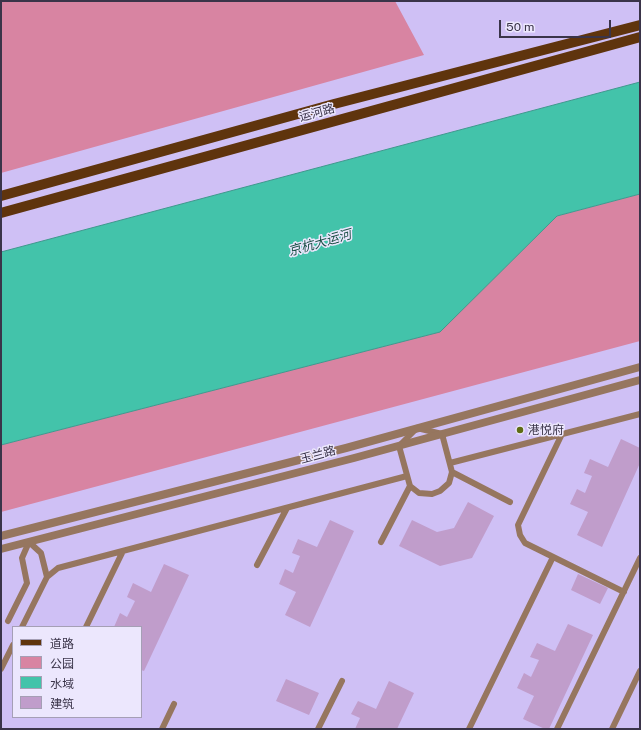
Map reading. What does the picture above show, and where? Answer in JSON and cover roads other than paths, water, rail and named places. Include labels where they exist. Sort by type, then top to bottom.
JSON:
[{"type":"main road","name":"运河路","points":[[1,196],[334,104],[640,25]]},
{"type":"main road","name":"运河路","points":[[1,213],[640,37]]},
{"type":"street","name":"玉兰路","points":[[1,536],[338,450],[640,367]]},
{"type":"street","name":"玉兰路","points":[[1,550],[399,446],[640,380]]},
{"type":"lane","points":[[450,463],[640,414]]},
{"type":"lane","points":[[417,428],[442,434],[452,472],[449,483],[440,491],[432,494],[418,493],[410,486],[399,446],[417,428]]},
{"type":"lane","points":[[562,434],[518,525],[520,535],[525,543],[624,592]]},
{"type":"lane","points":[[452,472],[510,502]]},
{"type":"lane","points":[[23,626],[47,578],[58,568],[407,476]]},
{"type":"lane","points":[[381,542],[410,486]]},
{"type":"lane","points":[[257,566],[287,508]]},
{"type":"lane","points":[[8,622],[27,583],[22,558],[29,542],[41,553],[47,578]]},
{"type":"lane","points":[[86,626],[123,551]]},
{"type":"lane","points":[[469,729],[553,557]]},
{"type":"lane","points":[[557,729],[640,558]]},
{"type":"lane","points":[[631,576],[640,573]]},
{"type":"lane","points":[[1,669],[12,647]]},
{"type":"lane","points":[[612,729],[640,672]]},
{"type":"lane","points":[[318,729],[342,681]]},
{"type":"lane","points":[[162,729],[174,704]]},
{"type":"water","name":"京杭大运河","points":[[640,82],[640,194],[557,216],[440,332],[1,445],[1,252]]},
{"type":"place","name":"港悦府","points":[[520,430]]}]
